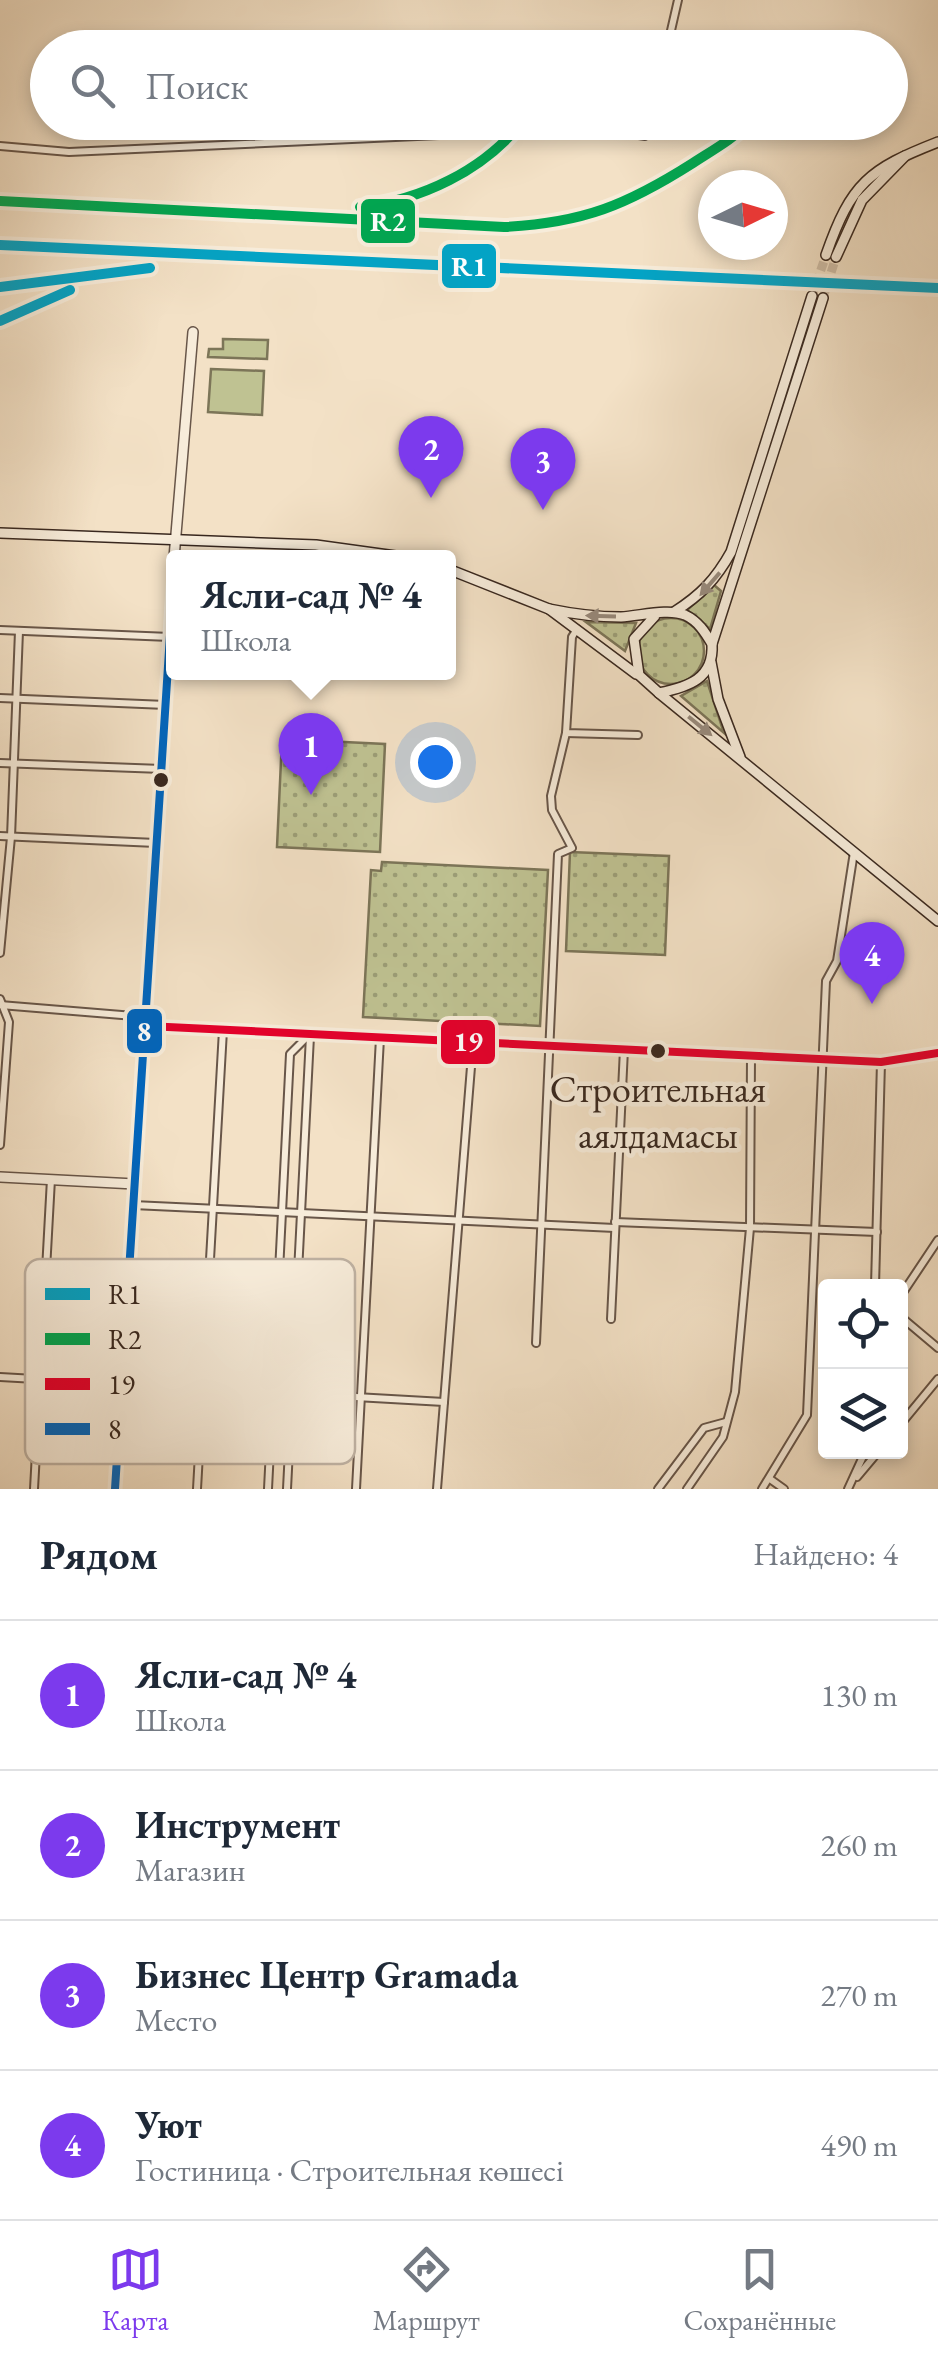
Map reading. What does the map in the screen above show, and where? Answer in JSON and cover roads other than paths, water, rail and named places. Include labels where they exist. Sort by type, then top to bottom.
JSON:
[{"type":"main road","points":[[831,256],[854,194],[880,168],[938,142]]},
{"type":"main road","points":[[456,572],[548,609],[586,616],[655,616],[674,612],[698,597],[718,577],[732,552],[818,297],[712,644],[710,662],[718,699],[741,760]]},
{"type":"main road","points":[[175,550],[193,332]]},
{"type":"main road","points":[[0,534],[316,545],[352,550]]},
{"type":"main road","points":[[548,609],[660,693],[938,921]]},
{"type":"main road","points":[[674,612],[697,622],[712,644]]},
{"type":"main road","points":[[638,676],[634,639],[655,616]]},
{"type":"main road","points":[[660,693],[691,686],[710,662]]},
{"type":"main road","points":[[130,1259],[167,680]]},
{"type":"main road","points":[[147,1021],[223,1030],[822,1060],[880,1062],[938,1053]]},
{"type":"main road","points":[[0,1177],[135,1184]]},
{"type":"main road","points":[[115,1489],[116,1464]]},
{"type":"street","points":[[670,30],[678,0]]},
{"type":"street","points":[[0,146],[68,152],[331,140]]},
{"type":"street","points":[[0,630],[166,636]]},
{"type":"street","points":[[536,1342],[558,854],[572,848],[552,810],[550,796],[566,732],[572,638],[577,630]]},
{"type":"street","points":[[0,953],[11,836],[19,631]]},
{"type":"street","points":[[0,698],[166,705]]},
{"type":"street","points":[[566,732],[638,735]]},
{"type":"street","points":[[0,764],[162,769]]},
{"type":"street","points":[[0,836],[158,842]]},
{"type":"street","points":[[762,1489],[807,1415],[826,981],[837,960],[854,851]]},
{"type":"street","points":[[0,1003],[147,1021]]},
{"type":"street","points":[[0,1003],[9,1022],[0,1145]]},
{"type":"street","points":[[211,1259],[223,1030]]},
{"type":"street","points":[[280,1259],[290,1054],[310,1034]]},
{"type":"street","points":[[299,1259],[310,1034]]},
{"type":"street","points":[[356,1489],[380,1038]]},
{"type":"street","points":[[437,1489],[473,1042]]},
{"type":"street","points":[[611,1319],[624,1049]]},
{"type":"street","points":[[687,1489],[722,1437],[735,1392],[750,1228],[751,1056]]},
{"type":"street","points":[[875,1279],[880,1062]]},
{"type":"street","points":[[47,1259],[51,1179]]},
{"type":"street","points":[[134,1205],[543,1225],[877,1232]]},
{"type":"street","points":[[908,1285],[938,1240]]},
{"type":"street","points":[[908,1323],[938,1348]]},
{"type":"street","points":[[0,1376],[25,1378]]},
{"type":"street","points":[[908,1416],[938,1380]]},
{"type":"street","points":[[355,1398],[444,1402]]},
{"type":"street","points":[[658,1489],[704,1428],[726,1422]]},
{"type":"street","points":[[850,1486],[862,1459]]},
{"type":"street","points":[[850,1486],[872,1459]]},
{"type":"street","points":[[34,1489],[35,1464]]},
{"type":"street","points":[[197,1489],[199,1464]]},
{"type":"street","points":[[268,1489],[269,1464]]},
{"type":"street","points":[[287,1489],[288,1464]]},
{"type":"street","points":[[770,1479],[784,1489]]},
{"type":"tunnel","points":[[812,296],[826,255]]},
{"type":"tunnel","points":[[823,298],[836,257]]},
{"type":"place","name":"Инструмент","points":[[431,498]]},
{"type":"place","name":"Бизнес Центр Gramada","points":[[543,510]]},
{"type":"place","name":"Ясли-сад № 4","points":[[311,795]]},
{"type":"place","name":"Уют","points":[[872,1004]]},
{"type":"place","name":"Строительная аялдамасы","points":[[658,1051]]}]
